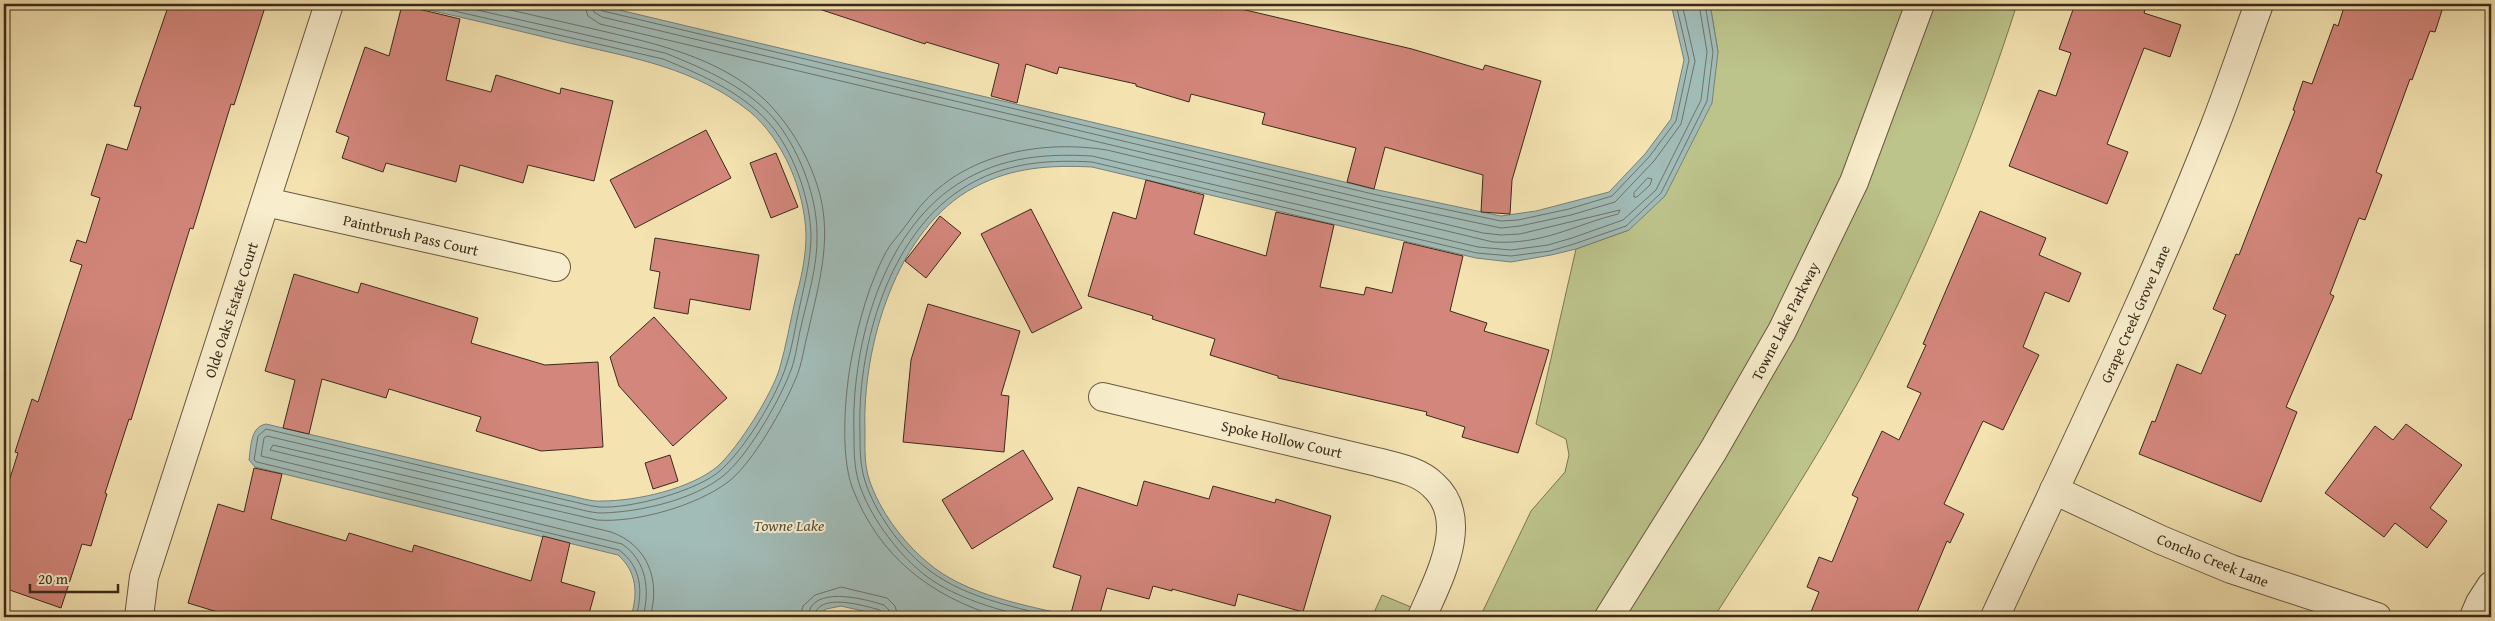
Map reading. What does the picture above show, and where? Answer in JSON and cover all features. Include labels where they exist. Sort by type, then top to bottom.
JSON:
[{"type":"street","name":"Olde Oaks Estate Court","points":[[139,617],[144,577],[329,4]]},
{"type":"street","name":"Towne Lake Parkway","points":[[1609,617],[1713,451],[1782,332],[1854,182],[1920,4]]},
{"type":"street","name":"Grape Creek Grove Lane","points":[[1995,617],[2095,404],[2166,243],[2214,127],[2259,4]]},
{"type":"street","name":"Paintbrush Pass Court","points":[[266,202],[556,267]]},
{"type":"street","name":"Spoke Hollow Court","points":[[1104,396],[1377,462],[1412,472],[1433,485],[1448,505],[1452,535],[1441,573],[1422,617]]},
{"type":"street","name":"Concho Creek Lane","points":[[2054,490],[2161,540],[2231,569],[2377,617]]},
{"type":"street","points":[[2474,617],[2491,586]]},
{"type":"green space","points":[[1710,4],[2017,4],[1966,148],[1906,288],[1860,379],[1826,440],[1714,617],[1480,617],[1531,511],[1565,472],[1569,455],[1566,439],[1536,424],[1576,249],[1629,230],[1718,52]]},
{"type":"green space","points":[[1382,595],[1435,617],[1372,617]]},
{"type":"water","name":"Towne Lake","points":[[411,4],[594,4],[1378,190],[1501,216],[1536,211],[1609,192],[1645,154],[1671,119],[1684,60],[1671,4],[1710,4],[1718,52],[1712,103],[1665,196],[1629,230],[1576,249],[1551,255],[1511,262],[1476,258],[1092,167],[1061,166],[1018,171],[989,180],[975,187],[947,206],[924,231],[905,260],[889,293],[870,363],[866,398],[865,449],[867,473],[873,491],[893,525],[918,554],[943,574],[997,598],[1075,617],[889,617],[841,606],[826,609],[817,617],[631,617],[635,600],[634,583],[629,568],[618,555],[255,467],[249,460],[254,433],[266,424],[589,500],[631,499],[678,487],[707,474],[718,466],[745,434],[763,405],[780,367],[801,277],[805,252],[805,218],[796,184],[782,151],[772,136],[749,111],[707,84],[663,66],[420,8]]},
{"type":"building","points":[[169,4],[266,4],[234,105],[231,104],[193,229],[190,228],[131,420],[129,419],[105,493],[107,494],[91,546],[82,544],[61,608],[4,588],[4,497],[18,453],[15,452],[32,399],[38,402],[82,265],[70,261],[77,240],[86,243],[100,198],[91,195],[107,144],[127,150],[141,107],[134,106]]},
{"type":"building","points":[[817,4],[1200,4],[1222,10],[1224,5],[1412,49],[1483,70],[1485,65],[1541,81],[1512,180],[1510,214],[1481,212],[1483,175],[1385,147],[1374,189],[1347,182],[1356,148],[1262,124],[1265,113],[1191,94],[1189,102],[1136,86],[1136,84],[1059,67],[1057,74],[1026,64],[1017,103],[991,96],[999,64],[926,42],[925,44],[816,8]]},
{"type":"building","points":[[2075,4],[2147,4],[2144,13],[2181,25],[2170,57],[2144,48],[2107,144],[2128,152],[2107,204],[2009,166],[2039,90],[2056,96],[2071,53],[2059,49]]},
{"type":"building","points":[[2345,4],[2444,4],[2435,32],[2430,31],[2412,80],[2410,79],[2376,172],[2382,175],[2365,220],[2359,218],[2330,294],[2334,296],[2286,407],[2297,412],[2261,502],[2139,454],[2152,421],[2155,422],[2177,364],[2201,374],[2226,315],[2213,309],[2236,254],[2239,255],[2295,111],[2293,110],[2303,81],[2312,84],[2334,24],[2338,26]]},
{"type":"building","points":[[402,5],[460,19],[446,80],[491,92],[496,75],[560,94],[561,88],[613,101],[594,181],[528,165],[523,183],[460,165],[456,182],[386,163],[383,172],[342,158],[349,137],[336,132],[365,47],[389,56]]},
{"type":"building","points":[[706,130],[731,178],[635,228],[610,180]]},
{"type":"building","points":[[776,153],[798,207],[771,218],[750,163]]},
{"type":"building","points":[[1146,180],[1204,195],[1194,234],[1266,256],[1276,212],[1334,225],[1320,287],[1364,295],[1366,287],[1392,293],[1404,242],[1463,256],[1450,311],[1487,323],[1484,331],[1549,350],[1518,453],[1462,437],[1465,427],[1426,415],[1427,412],[1278,378],[1278,376],[1210,355],[1215,339],[1152,319],[1153,316],[1088,296],[1113,212],[1136,219]]},
{"type":"building","points":[[1031,209],[1082,308],[1032,333],[981,234]]},
{"type":"building","points":[[1980,211],[2046,238],[2039,255],[2081,273],[2069,302],[2045,292],[2023,347],[2039,355],[2003,430],[1983,421],[1944,504],[1964,514],[1950,543],[1947,541],[1915,617],[1809,617],[1819,592],[1807,587],[1819,557],[1832,562],[1858,498],[1852,495],[1882,431],[1899,440],[1921,393],[1907,387],[1926,345],[1923,344]]},
{"type":"building","points":[[940,216],[961,233],[926,278],[905,261]]},
{"type":"building","points":[[655,238],[759,255],[750,310],[690,299],[688,314],[654,308],[660,272],[650,270]]},
{"type":"building","points":[[294,274],[358,293],[361,283],[478,318],[471,343],[545,365],[598,362],[603,447],[541,451],[476,431],[481,417],[389,389],[386,398],[322,379],[309,434],[283,428],[295,380],[265,371]]},
{"type":"building","points":[[928,304],[1020,331],[1001,395],[1009,396],[1004,452],[903,442],[911,360]]},
{"type":"building","points":[[654,317],[727,398],[673,446],[619,386],[610,357]]},
{"type":"building","points":[[2406,424],[2462,465],[2430,508],[2447,521],[2427,548],[2395,523],[2384,537],[2325,493],[2375,426],[2393,440]]},
{"type":"building","points":[[1023,450],[1053,499],[972,549],[942,500]]},
{"type":"building","points":[[670,455],[678,481],[653,489],[645,463]]},
{"type":"building","points":[[254,468],[282,474],[271,519],[346,541],[349,533],[412,552],[414,545],[531,581],[543,536],[570,543],[561,582],[595,592],[588,617],[234,617],[188,603],[218,504],[244,512]]},
{"type":"building","points":[[1144,481],[1209,499],[1213,486],[1275,503],[1276,499],[1331,516],[1303,612],[1238,594],[1235,606],[1172,589],[1172,591],[1153,586],[1149,599],[1107,588],[1099,617],[1070,617],[1081,576],[1053,567],[1078,487],[1137,506]]}]
